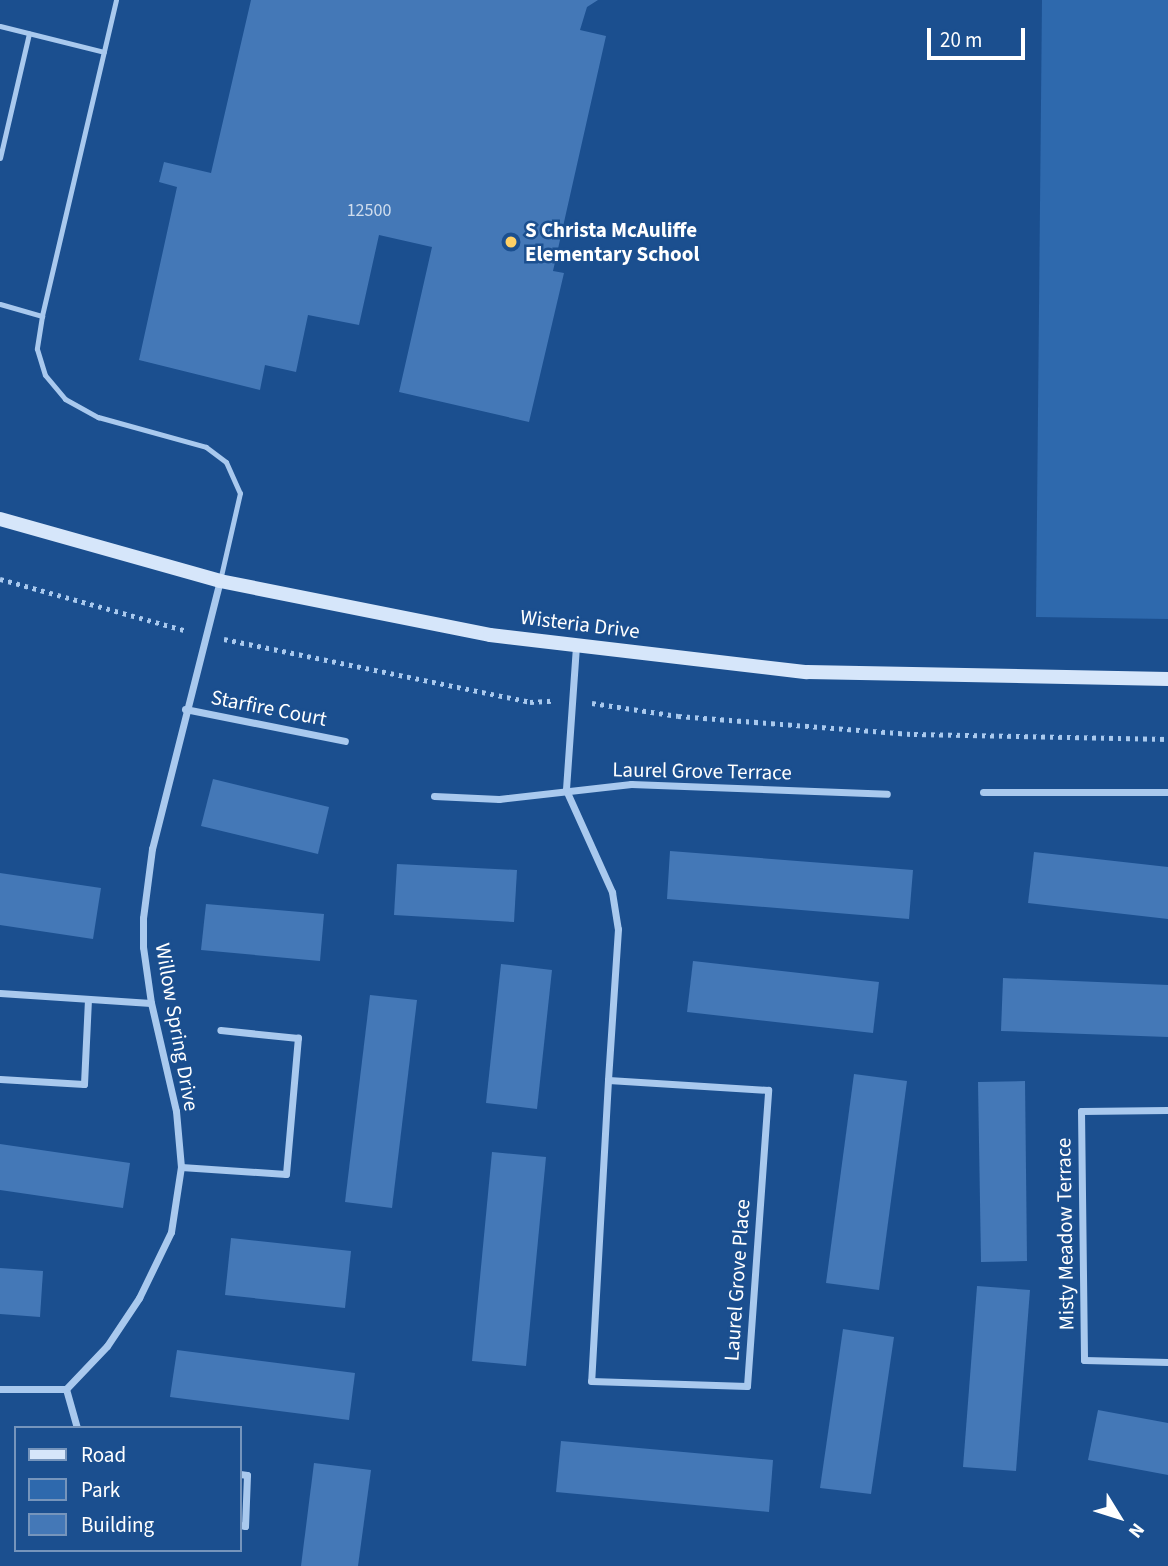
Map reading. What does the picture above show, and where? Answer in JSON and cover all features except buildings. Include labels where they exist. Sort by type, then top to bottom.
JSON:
[{"type":"street","name":"Wisteria Drive","points":[[0,519],[220,581],[490,635],[807,672],[1168,680]]},
{"type":"street","name":"Willow Spring Drive","points":[[66,1389],[107,1346],[139,1298],[171,1232],[181,1167],[176,1111],[151,1003],[143,947],[145,904],[152,849],[185,709],[220,581]]},
{"type":"street","name":"Laurel Grove Place","points":[[576,645],[566,790],[612,891],[618,929],[608,1080],[591,1381],[747,1386],[768,1090],[608,1080]]},
{"type":"street","name":"Starfire Court","points":[[185,709],[345,741]]},
{"type":"street","name":"Laurel Grove Terrace","points":[[434,796],[499,799],[631,784],[887,794]]},
{"type":"street","points":[[983,792],[1168,792]]},
{"type":"street","points":[[0,993],[151,1003]]},
{"type":"street","points":[[0,1079],[84,1084],[88,999]]},
{"type":"street","points":[[181,1167],[286,1174],[298,1038],[220,1030]]},
{"type":"street","name":"Misty Meadow Terrace","points":[[1168,1110],[1081,1111],[1084,1360],[1168,1362]]},
{"type":"street","points":[[0,1390],[66,1389],[77,1426]]},
{"type":"street","points":[[242,1474],[247,1475],[245,1526],[242,1525]]},
{"type":"lane","points":[[116,0],[42,316],[37,349],[45,375],[65,400],[98,417],[206,447],[226,462],[240,493],[220,581]]},
{"type":"lane","points":[[0,26],[104,52]]},
{"type":"lane","points":[[0,158],[29,33]]},
{"type":"lane","points":[[0,304],[42,316]]},
{"type":"green space","points":[[1042,0],[1168,0],[1168,619],[1036,617]]},
{"type":"place","name":"S Christa McAuliffe Elementary School","points":[[511,242]]}]
